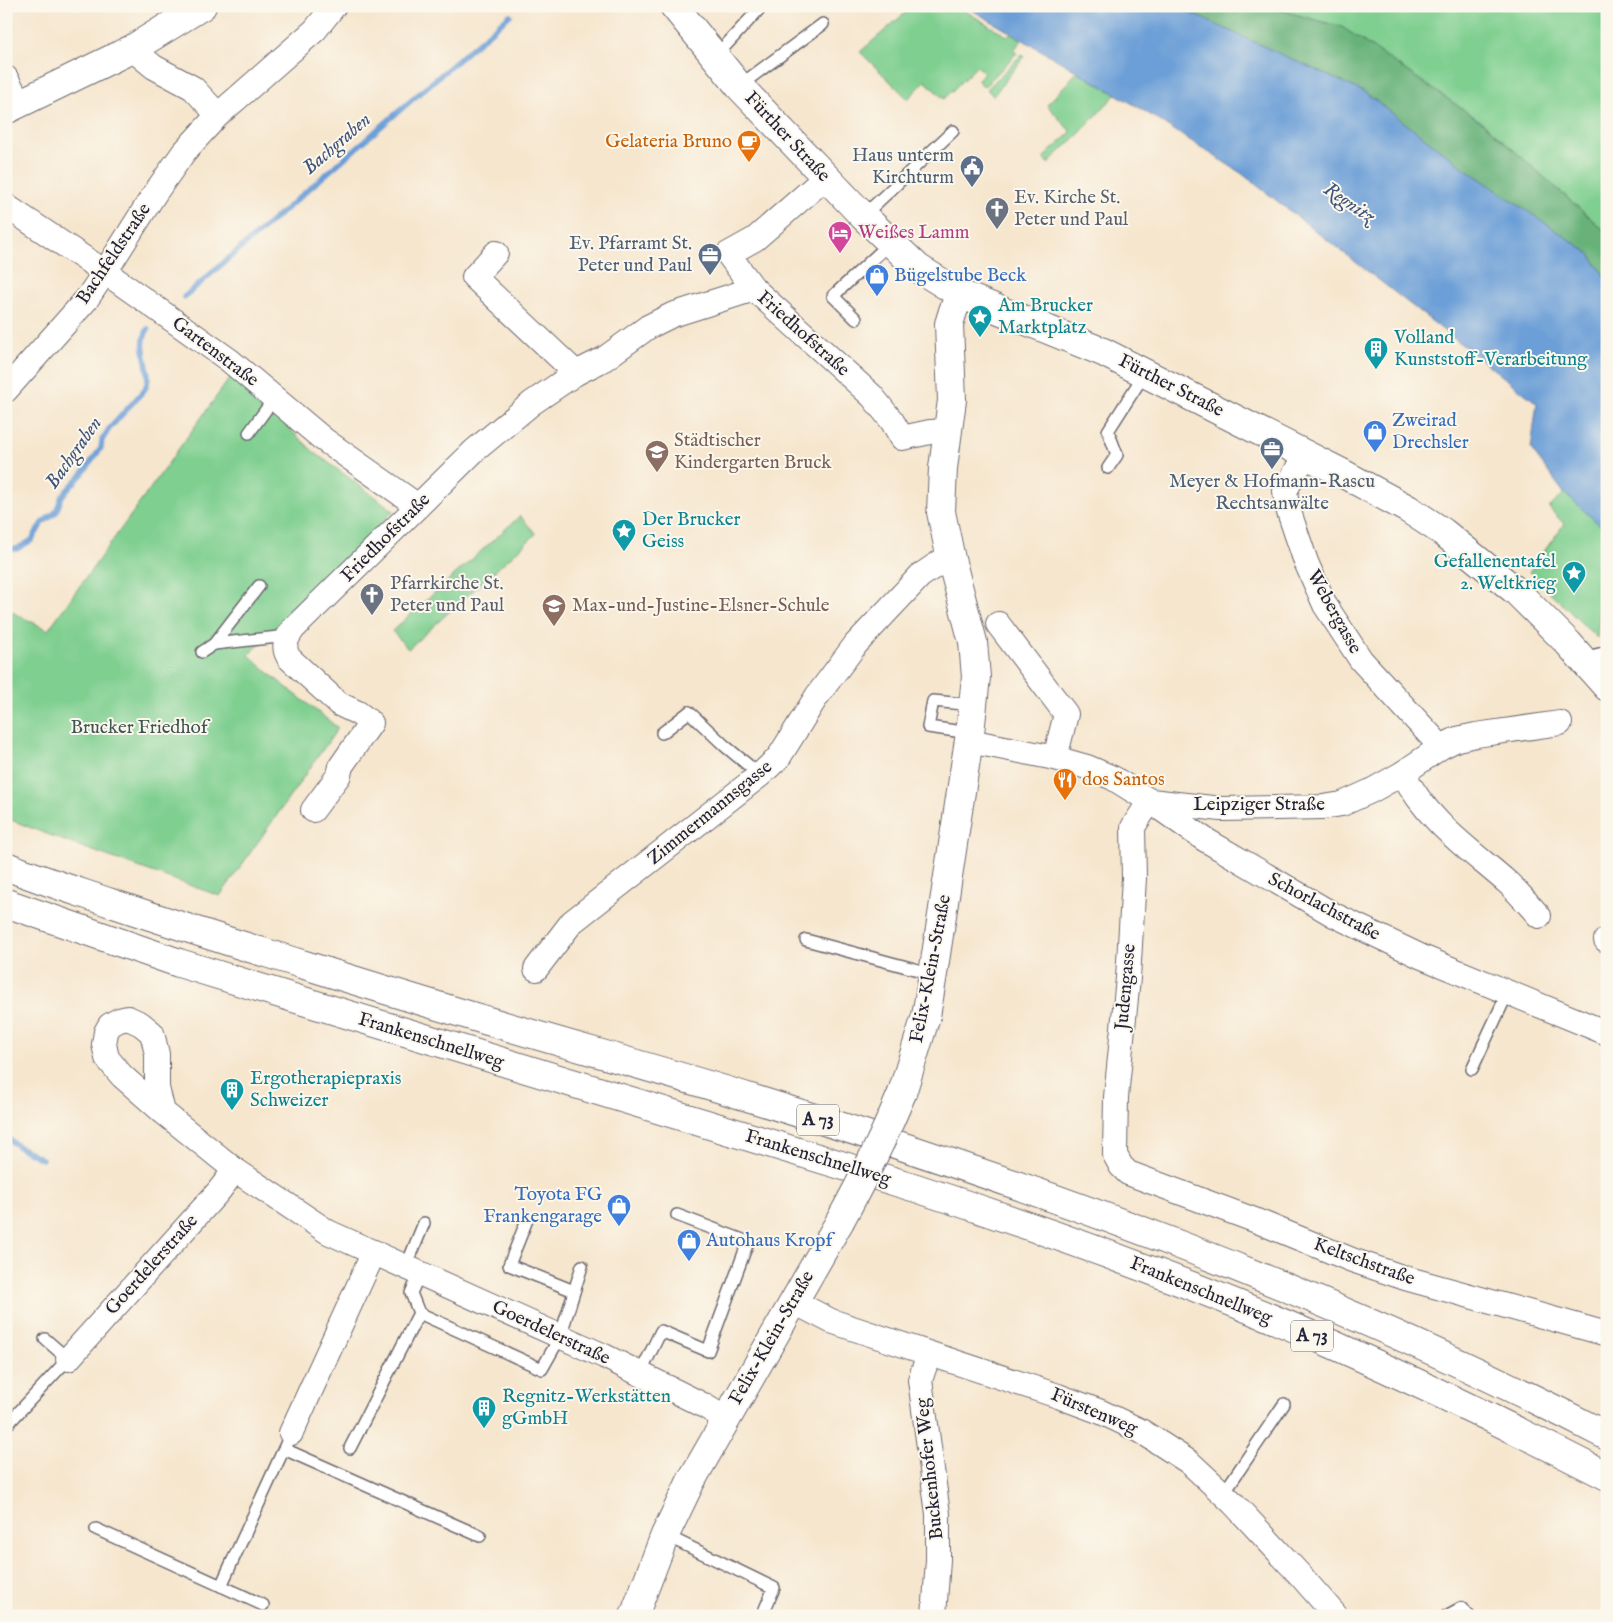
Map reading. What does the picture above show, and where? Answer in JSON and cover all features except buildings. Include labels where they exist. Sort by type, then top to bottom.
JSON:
[{"type":"main road","points":[[13,107],[132,48],[202,6]]},
{"type":"main road","name":"Fürther Straße","points":[[674,6],[739,86],[863,216],[918,268],[960,294],[1103,352],[1375,490],[1443,532],[1594,655],[1607,687]]},
{"type":"main road","name":"Felix-Klein-Straße","points":[[634,1616],[665,1535],[691,1481],[864,1178],[886,1132],[902,1092],[926,1016],[970,737],[976,669],[973,642],[951,559],[941,512],[941,490],[952,400],[949,324],[960,294]]},
{"type":"main road","name":"Frankenschnellweg","points":[[6,866],[32,877],[202,933],[477,1018],[757,1100],[1004,1180],[1180,1244],[1312,1298],[1432,1350],[1607,1436]]},
{"type":"main road","name":"Frankenschnellweg","points":[[6,903],[179,963],[916,1188],[1017,1221],[1179,1282],[1333,1345],[1515,1430],[1607,1476]]},
{"type":"street","name":"Bachfeldstraße","points":[[6,390],[86,300],[154,193],[184,152],[218,115],[315,30],[334,6]]},
{"type":"street","points":[[132,48],[154,67],[193,88],[218,115]]},
{"type":"street","points":[[6,78],[13,107]]},
{"type":"street","points":[[754,289],[728,254],[755,239],[826,177]]},
{"type":"street","name":"Gartenstraße","points":[[6,206],[105,272],[229,360],[324,439],[418,506]]},
{"type":"street","points":[[496,253],[474,277],[576,373]]},
{"type":"street","name":"Friedhofstraße","points":[[288,636],[474,451],[532,402],[576,373],[604,359],[648,326],[672,315],[754,289],[872,396],[892,421],[902,438],[930,432],[949,431]]},
{"type":"street","name":"Webergasse","points":[[1305,454],[1285,491],[1287,506],[1306,562],[1325,605],[1361,660],[1441,747]]},
{"type":"street","name":"Zimmermannsgasse","points":[[536,969],[572,922],[760,775],[779,757],[817,696],[856,644],[920,576],[939,563],[951,559]]},
{"type":"street","points":[[998,624],[1066,714],[1054,758]]},
{"type":"street","points":[[288,636],[284,645],[288,658],[339,704],[372,724],[341,766],[339,774],[313,810]]},
{"type":"street","name":"Leipziger Straße","points":[[1150,801],[1220,809],[1323,807],[1342,804],[1403,773],[1441,747],[1457,739],[1560,723]]},
{"type":"street","name":"Schorlachstraße","points":[[970,737],[1087,767],[1113,778],[1204,839],[1334,915],[1422,957],[1607,1032]]},
{"type":"street","points":[[1403,773],[1420,801],[1439,824],[1509,884],[1539,916]]},
{"type":"street","name":"Judengasse","points":[[1128,1173],[1121,1166],[1115,1155],[1116,1097],[1129,969],[1134,878],[1133,827],[1150,801]]},
{"type":"street","name":"Goerdelerstraße","points":[[163,1112],[235,1170],[328,1232],[640,1374],[726,1418]]},
{"type":"street","name":"Goerdelerstraße","points":[[68,1359],[212,1199],[235,1170]]},
{"type":"street","name":"Keltschstraße","points":[[1128,1173],[1387,1272],[1607,1334]]},
{"type":"street","points":[[287,1441],[374,1252]]},
{"type":"street","name":"Fürstenweg","points":[[794,1302],[831,1322],[1058,1396],[1101,1412],[1133,1427],[1189,1462],[1223,1494],[1301,1576],[1336,1616]]},
{"type":"street","name":"Buckenhofer Weg","points":[[929,1354],[920,1380],[938,1514],[938,1560],[934,1616]]},
{"type":"lane","points":[[715,57],[762,6]]},
{"type":"lane","name":"Fürther Straße","points":[[739,86],[823,24]]},
{"type":"lane","points":[[863,216],[953,130]]},
{"type":"lane","points":[[856,319],[833,296],[890,243]]},
{"type":"lane","points":[[1108,468],[1117,455],[1108,431],[1145,373]]},
{"type":"lane","points":[[249,433],[275,397]]},
{"type":"lane","points":[[202,652],[214,644],[259,586]]},
{"type":"lane","points":[[214,644],[288,636]]},
{"type":"lane","points":[[970,737],[928,727],[933,701],[973,706]]},
{"type":"lane","points":[[662,733],[689,712],[725,746],[760,775]]},
{"type":"lane","points":[[806,940],[933,974]]},
{"type":"lane","points":[[1472,1069],[1508,992]]},
{"type":"lane","points":[[640,1374],[661,1330],[708,1350],[748,1242],[677,1215]]},
{"type":"lane","points":[[526,1220],[509,1265],[574,1291]]},
{"type":"lane","points":[[424,1224],[413,1270],[411,1293],[419,1313],[542,1369],[560,1337],[582,1266]]},
{"type":"lane","points":[[350,1448],[419,1313]]},
{"type":"lane","points":[[46,1339],[68,1359]]},
{"type":"lane","name":"Goerdelerstraße","points":[[6,1426],[68,1359]]},
{"type":"lane","points":[[1223,1494],[1284,1404]]},
{"type":"lane","points":[[221,1586],[287,1441],[480,1536]]},
{"type":"lane","points":[[96,1529],[263,1605]]},
{"type":"lane","points":[[665,1535],[774,1588],[762,1616]]},
{"type":"lane","points":[[1446,1616],[1461,1608],[1469,1616]]},
{"type":"green space","points":[[913,6],[957,6],[1007,36],[1010,34],[1022,40],[1013,51],[1017,53],[984,87],[977,80],[984,73],[977,66],[944,99],[925,81],[908,99],[860,52]]},
{"type":"green space","points":[[1175,6],[1265,6],[1342,27],[1483,123],[1607,233],[1607,280],[1589,253],[1467,170],[1364,92]]},
{"type":"green space","points":[[1265,6],[1607,6],[1607,233],[1483,123],[1342,27]]},
{"type":"green space","points":[[1021,55],[1024,57],[993,96],[987,89]]},
{"type":"green space","points":[[1077,72],[1116,94],[1049,164],[1043,158],[1071,132],[1047,105]]},
{"type":"green space","name":"Brucker Friedhof","points":[[232,375],[314,452],[394,511],[249,655],[271,675],[338,728],[220,896],[6,818],[6,609],[48,630]]},
{"type":"green space","points":[[1564,493],[1607,531],[1607,589],[1600,601],[1597,638],[1529,572],[1564,524],[1549,508]]},
{"type":"green space","points":[[520,516],[536,534],[408,649],[392,631]]},
{"type":"water","name":"Regnitz","points":[[965,6],[1175,6],[1364,92],[1467,170],[1589,253],[1607,280],[1607,531],[1564,493],[1531,449],[1537,403],[1241,173],[1138,107]]},
{"type":"waterway","name":"Bachgraben","points":[[184,297],[510,15]]},
{"type":"waterway","name":"Bachgraben","points":[[6,549],[17,549],[32,540],[42,523],[56,512],[62,496],[83,473],[101,448],[102,440],[109,429],[145,389],[148,374],[143,344],[148,329]]},
{"type":"waterway","points":[[6,1137],[19,1147],[42,1159]]},
{"type":"place","name":"Gelateria Bruno","points":[[749,163]]},
{"type":"place","name":"Haus unterm Kirchturm","points":[[972,188]]},
{"type":"place","name":"Ev. Kirche St. Peter und Paul","points":[[997,230]]},
{"type":"place","name":"Weißes Lamm","points":[[840,254]]},
{"type":"place","name":"Ev. Pfarramt St. Peter und Paul","points":[[710,276]]},
{"type":"place","name":"Bügelstube Beck","points":[[877,297]]},
{"type":"place","name":"Am Brucker Marktplatz","points":[[980,338]]},
{"type":"place","name":"Volland Kunststoff-Verarbeitung","points":[[1376,370]]},
{"type":"place","name":"Zweirad Drechsler","points":[[1375,453]]},
{"type":"place","name":"Meyer & Hofmann-Rascu Rechtsanwälte","points":[[1272,470]]},
{"type":"place","name":"Städtischer Kindergarten Bruck","points":[[657,473]]},
{"type":"place","name":"Der Brucker Geiss","points":[[624,552]]},
{"type":"place","name":"Gefallenentafel 2. Weltkrieg","points":[[1574,594]]},
{"type":"place","name":"Pfarrkirche St. Peter und Paul","points":[[372,616]]},
{"type":"place","name":"Max-und-Justine-Elsner-Schule","points":[[554,627]]},
{"type":"place","name":"dos Santos","points":[[1065,801]]},
{"type":"place","name":"Ergotherapiepraxis Schweizer","points":[[232,1111]]},
{"type":"place","name":"Toyota FG Frankengarage","points":[[619,1227]]},
{"type":"place","name":"Autohaus Kropf","points":[[689,1262]]},
{"type":"place","name":"Regnitz-Werkstätten gGmbH","points":[[484,1429]]}]
